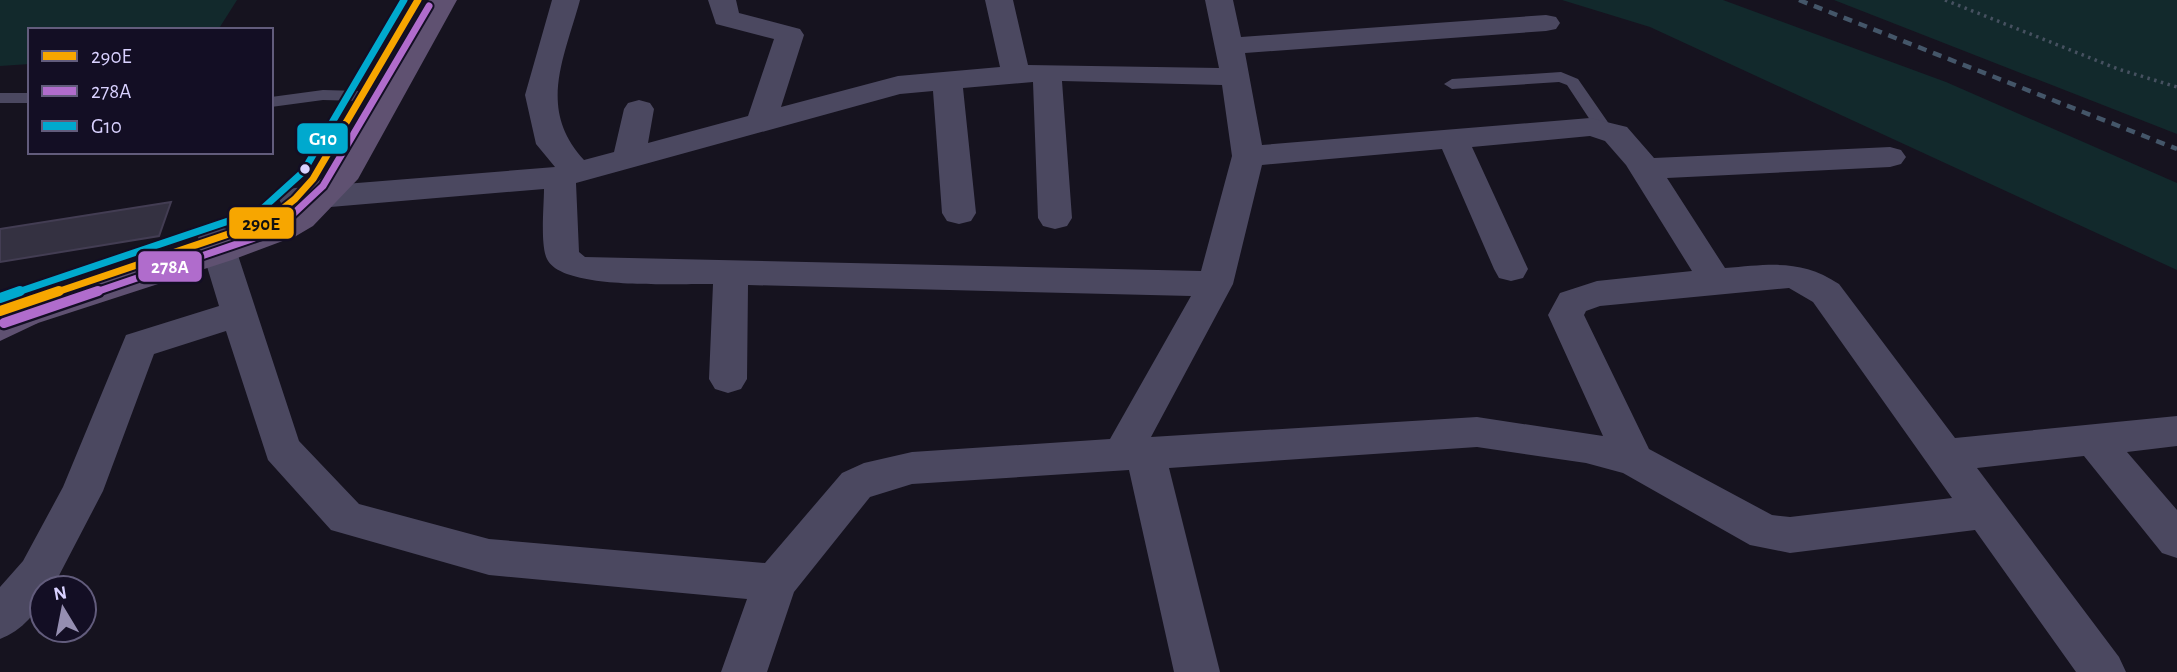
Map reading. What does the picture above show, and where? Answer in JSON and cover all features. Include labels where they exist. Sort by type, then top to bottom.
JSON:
[{"type":"main road","points":[[309,199],[313,179],[418,0]]},
{"type":"main road","points":[[8,312],[217,244],[284,228],[309,199],[341,179],[443,0]]},
{"type":"street","points":[[566,0],[540,95],[552,144],[568,174],[562,256],[571,265],[585,269],[1215,284]]},
{"type":"street","points":[[722,0],[726,18],[790,35],[761,122]]},
{"type":"street","points":[[999,0],[1032,73],[1055,218]]},
{"type":"street","points":[[1197,672],[1134,455],[1215,284],[1248,156],[1219,0]]},
{"type":"street","points":[[309,199],[568,174],[898,85],[1032,73],[1232,62],[1546,23]]},
{"type":"street","points":[[947,79],[959,213]]},
{"type":"street","points":[[629,158],[639,108]]},
{"type":"street","points":[[1248,156],[1590,128],[1605,131],[1619,135],[1644,169],[1715,281]]},
{"type":"street","points":[[1453,139],[1511,269]]},
{"type":"street","points":[[1644,169],[1890,157]]},
{"type":"street","points":[[217,244],[282,449],[346,517],[489,557],[775,583]]},
{"type":"street","points":[[728,379],[731,272]]},
{"type":"street","points":[[1634,460],[1566,315],[1573,302],[1597,294],[1715,281],[1790,276],[1807,280],[1826,293],[2103,672]]},
{"type":"street","points":[[0,620],[38,574],[82,491],[139,345],[237,314]]},
{"type":"street","points":[[1946,454],[2177,431]]},
{"type":"street","points":[[744,672],[775,583],[856,485],[878,475],[912,468],[1477,432],[1586,447],[1634,460],[1765,532],[1790,535],[1987,511]]},
{"type":"street","points":[[2092,439],[2177,540]]},
{"type":"lane","points":[[1452,84],[1561,77],[1573,82],[1605,131]]},
{"type":"lane","points":[[273,102],[323,95],[360,96]]},
{"type":"lane","points":[[0,98],[28,98]]},
{"type":"path","points":[[1945,0],[1999,18],[2147,80],[2177,87]]},
{"type":"green space","points":[[0,0],[237,0],[219,28],[28,28],[28,64],[0,66]]},
{"type":"green space","points":[[1562,0],[1723,0],[1946,82],[2177,183],[2177,270],[1650,27]]},
{"type":"green space","points":[[1834,0],[2177,0],[2177,134]]},
{"type":"building","points":[[171,202],[159,236],[0,262],[0,229]]},
{"type":"railway","points":[[1799,0],[2177,149]]},
{"type":"transit line","name":"G10","points":[[0,298],[261,210],[303,172],[404,0]]},
{"type":"transit line","name":"290E","points":[[0,311],[267,221],[295,199],[313,179],[418,0]]},
{"type":"transit line","name":"278A","points":[[4,323],[275,231],[303,208],[323,186],[429,6]]}]
